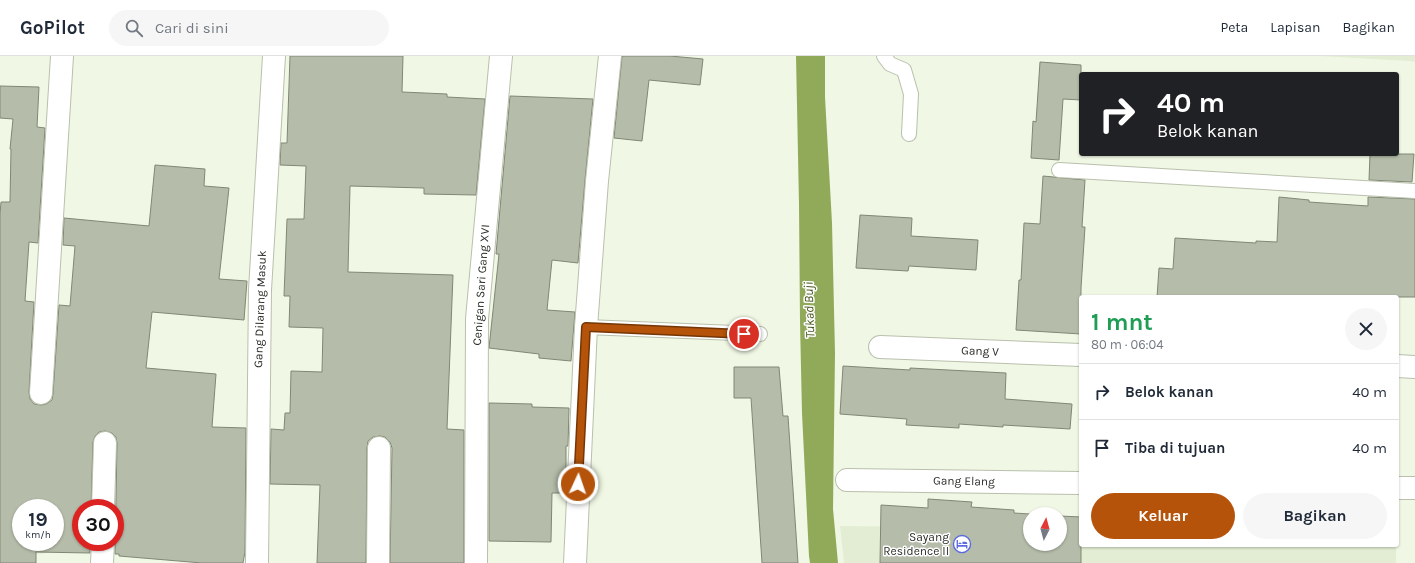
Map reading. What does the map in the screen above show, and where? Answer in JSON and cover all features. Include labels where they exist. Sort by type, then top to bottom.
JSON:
[{"type":"street","points":[[41,393],[62,56]]},
{"type":"street","name":"Gang Dilarang Masuk","points":[[257,563],[260,290],[274,56]]},
{"type":"street","name":"Cenigan Sari Gang XVI","points":[[476,563],[477,319],[501,56]]},
{"type":"street","points":[[575,563],[586,327],[597,181],[610,56]]},
{"type":"street","name":"Gang V","points":[[880,347],[1079,354]]},
{"type":"street","points":[[1399,366],[1415,367]]},
{"type":"street","points":[[104,499],[105,443]]},
{"type":"street","points":[[378,563],[379,448]]},
{"type":"street","name":"Gang Elang","points":[[847,480],[1079,483]]},
{"type":"street","points":[[1399,488],[1415,488]]},
{"type":"street","points":[[102,563],[103,551]]},
{"type":"lane","points":[[884,56],[890,64],[904,70],[911,94],[909,134]]},
{"type":"lane","points":[[1059,170],[1415,190]]},
{"type":"lane","points":[[586,327],[760,334]]},
{"type":"shaded area","points":[[1319,56],[1415,56],[1415,62],[1409,61]]},
{"type":"shaded area","name":"Sayang Residence II","points":[[840,526],[1023,528],[1023,551],[1067,551],[1067,544],[1079,544],[1079,547],[1396,547],[1396,563],[844,563]]},
{"type":"water","name":"Tukad Buji","points":[[796,56],[825,56],[825,97],[832,223],[835,353],[833,509],[838,563],[810,563],[809,556],[802,413]]},
{"type":"building","points":[[290,56],[403,56],[402,92],[447,94],[447,97],[485,99],[476,195],[424,194],[424,188],[350,186],[348,272],[453,275],[447,429],[464,430],[464,563],[390,563],[392,448],[390,442],[385,437],[373,437],[368,441],[366,563],[317,563],[320,485],[270,484],[271,429],[284,430],[285,413],[290,413],[291,371],[322,372],[323,328],[289,327],[290,296],[284,296],[287,219],[304,219],[306,166],[280,165],[281,143],[287,143]]},
{"type":"building","points":[[622,56],[670,56],[703,59],[700,85],[649,80],[642,141],[614,138]]},
{"type":"building","points":[[1040,62],[1081,65],[1081,72],[1079,72],[1079,100],[1063,99],[1059,160],[1031,158],[1033,121],[1036,122]]},
{"type":"building","points":[[0,86],[39,87],[37,127],[45,128],[38,243],[29,242],[25,301],[34,302],[29,392],[30,399],[34,404],[46,404],[52,400],[59,305],[70,306],[75,246],[63,245],[64,218],[149,226],[155,165],[205,169],[204,186],[229,188],[219,279],[247,281],[244,320],[152,312],[146,368],[216,374],[212,427],[246,428],[245,552],[243,563],[202,563],[119,556],[119,554],[115,554],[115,551],[124,551],[124,499],[116,499],[116,437],[112,433],[105,431],[99,432],[95,436],[93,442],[91,499],[72,499],[72,551],[90,551],[90,553],[36,552],[36,563],[0,563],[0,214],[1,202],[10,202],[10,149],[13,119],[0,118]]},
{"type":"building","points":[[510,96],[593,99],[578,263],[552,260],[547,310],[575,312],[571,361],[539,358],[539,354],[489,348],[499,254],[496,254]]},
{"type":"building","points":[[1399,154],[1414,154],[1412,182],[1369,180],[1370,156],[1399,156]]},
{"type":"building","points":[[1043,176],[1085,180],[1082,227],[1085,227],[1081,295],[1079,295],[1079,334],[1016,330],[1019,280],[1021,280],[1024,223],[1040,224]]},
{"type":"building","points":[[1279,197],[1309,200],[1309,202],[1368,206],[1368,197],[1415,199],[1415,297],[1399,297],[1399,295],[1157,295],[1159,268],[1173,269],[1175,238],[1256,243],[1256,241],[1277,242]]},
{"type":"building","points":[[860,215],[912,218],[911,236],[978,240],[976,270],[909,266],[908,271],[856,268]]},
{"type":"building","points":[[843,366],[1006,373],[1005,399],[1072,404],[1070,429],[1003,425],[1003,427],[959,424],[959,428],[906,425],[907,419],[840,414]]},
{"type":"building","points":[[734,367],[779,367],[783,416],[788,416],[798,563],[762,563],[751,398],[734,398]]},
{"type":"building","points":[[489,403],[532,404],[532,407],[569,408],[568,446],[566,446],[566,493],[552,493],[551,542],[489,541]]},
{"type":"building","points":[[928,499],[972,502],[971,507],[1014,510],[1014,513],[1023,514],[1023,551],[1067,551],[1067,516],[1079,517],[1079,547],[1081,547],[1081,563],[880,563],[881,505],[928,508]]},
{"type":"place","name":"Sayang Residence II","points":[[962,544]]},
{"type":"route","points":[[578,484],[586,327],[744,334]]}]
